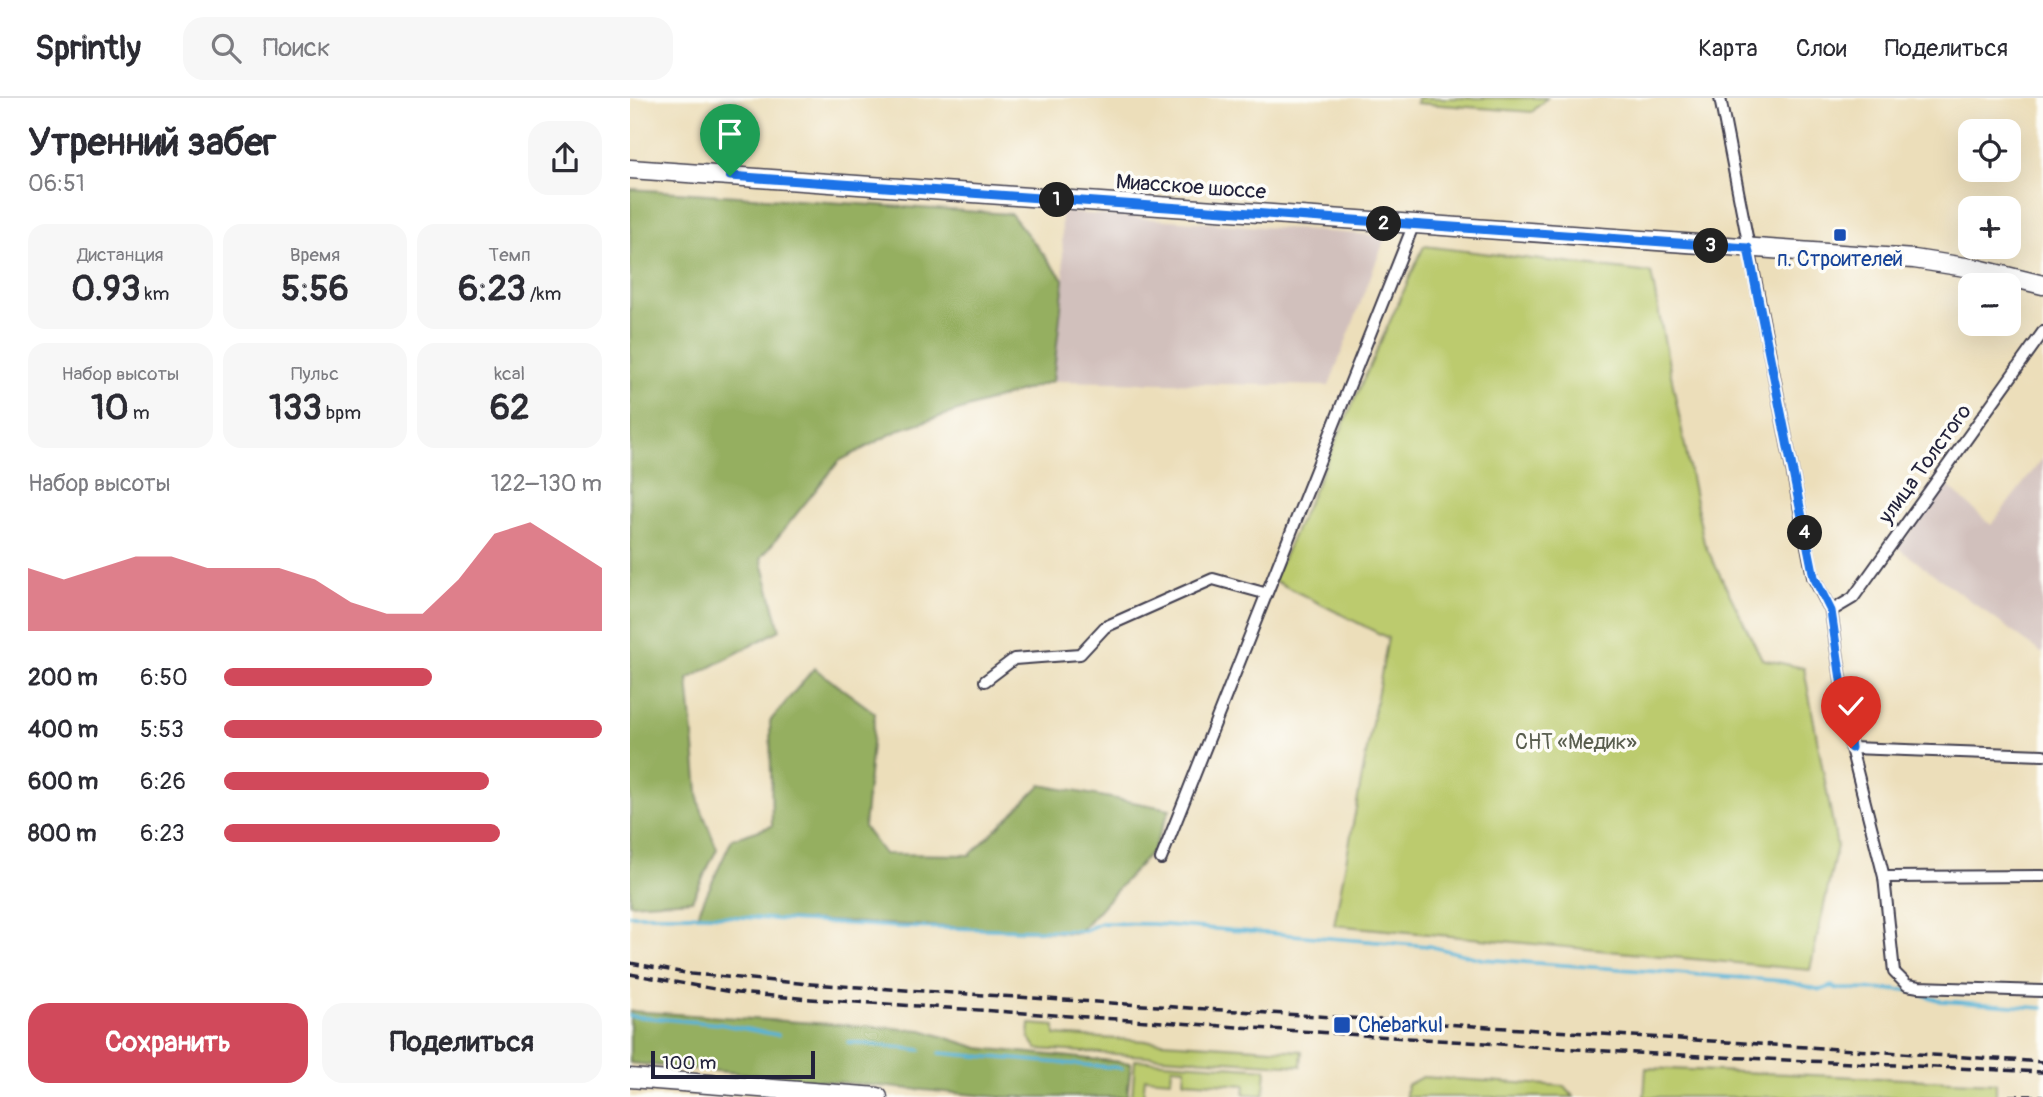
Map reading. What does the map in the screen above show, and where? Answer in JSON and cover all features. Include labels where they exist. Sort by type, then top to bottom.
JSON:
[{"type":"main road","name":"Миасское шоссе","points":[[630,169],[1413,226],[1914,259],[1978,269],[2043,285]]},
{"type":"main road","points":[[630,1078],[810,1094],[878,1097]]},
{"type":"street","points":[[1720,98],[1814,577],[1831,611],[1851,748],[1884,877],[1894,972],[1906,985],[2043,991]]},
{"type":"street","points":[[1161,859],[1264,593],[1413,226]]},
{"type":"street","name":"улица Толстого","points":[[1831,611],[1853,598],[2043,332]]},
{"type":"street","points":[[985,681],[1014,659],[1080,654],[1105,627],[1213,579],[1264,593]]},
{"type":"street","points":[[1851,748],[2043,755]]},
{"type":"street","points":[[1884,877],[2043,876]]},
{"type":"shaded area","points":[[1061,212],[1386,236],[1329,386],[1053,381],[1064,280]]},
{"type":"shaded area","points":[[2043,458],[2043,654],[1898,548],[1947,485],[1991,525]]},
{"type":"green space","points":[[1417,98],[1547,98],[1532,112],[1416,103]]},
{"type":"green space","points":[[630,189],[1011,214],[1064,280],[1053,381],[901,429],[839,461],[761,558],[780,630],[688,679],[699,803],[717,849],[692,900],[630,904]]},
{"type":"green space","name":"СНТ «Медик»","points":[[1424,246],[1651,273],[1704,543],[1762,659],[1804,668],[1837,846],[1810,970],[1334,925],[1388,638],[1273,580]]},
{"type":"green space","points":[[814,668],[875,713],[864,827],[884,854],[970,855],[1041,785],[1170,809],[1153,850],[1078,933],[697,915],[732,839],[772,826],[770,721]]},
{"type":"green space","points":[[630,1011],[922,1030],[979,1048],[1131,1063],[1127,1097],[998,1097],[630,1063]]},
{"type":"green space","points":[[1030,1024],[1055,1026],[1055,1035],[1302,1051],[1301,1066],[1037,1049],[1029,1037]]},
{"type":"green space","points":[[1135,1060],[1266,1069],[1264,1095],[1244,1094],[1245,1085],[1184,1081],[1185,1068],[1172,1067],[1171,1080],[1145,1078],[1143,1097],[1132,1097]]},
{"type":"green space","points":[[1646,1068],[1996,1083],[1996,1097],[1644,1097]]},
{"type":"green space","points":[[1422,1077],[1564,1086],[1574,1097],[1406,1097],[1407,1085]]},
{"type":"waterway","points":[[630,915],[707,915],[897,927],[1083,931],[1101,923],[1153,924],[1429,946],[1482,959],[1785,981],[1821,990],[1832,986],[1836,989],[1910,990],[1941,1001],[2043,1008]]},
{"type":"waterway","points":[[630,1016],[720,1024],[778,1035]]},
{"type":"waterway","points":[[848,1042],[921,1050]]},
{"type":"waterway","points":[[940,1053],[1122,1068]]},
{"type":"railway","points":[[630,963],[691,974],[811,984],[2043,1062]]},
{"type":"railway","points":[[630,974],[737,993],[810,999],[1637,1053],[2043,1072]]},
{"type":"railway","points":[[2009,1096],[2043,1096]]},
{"type":"place","name":"п. Строителей","points":[[1840,235]]},
{"type":"place","name":"Chebarkul","points":[[1342,1025]]},
{"type":"route","points":[[730,176],[1748,248],[1814,577],[1831,611],[1851,748]]}]
